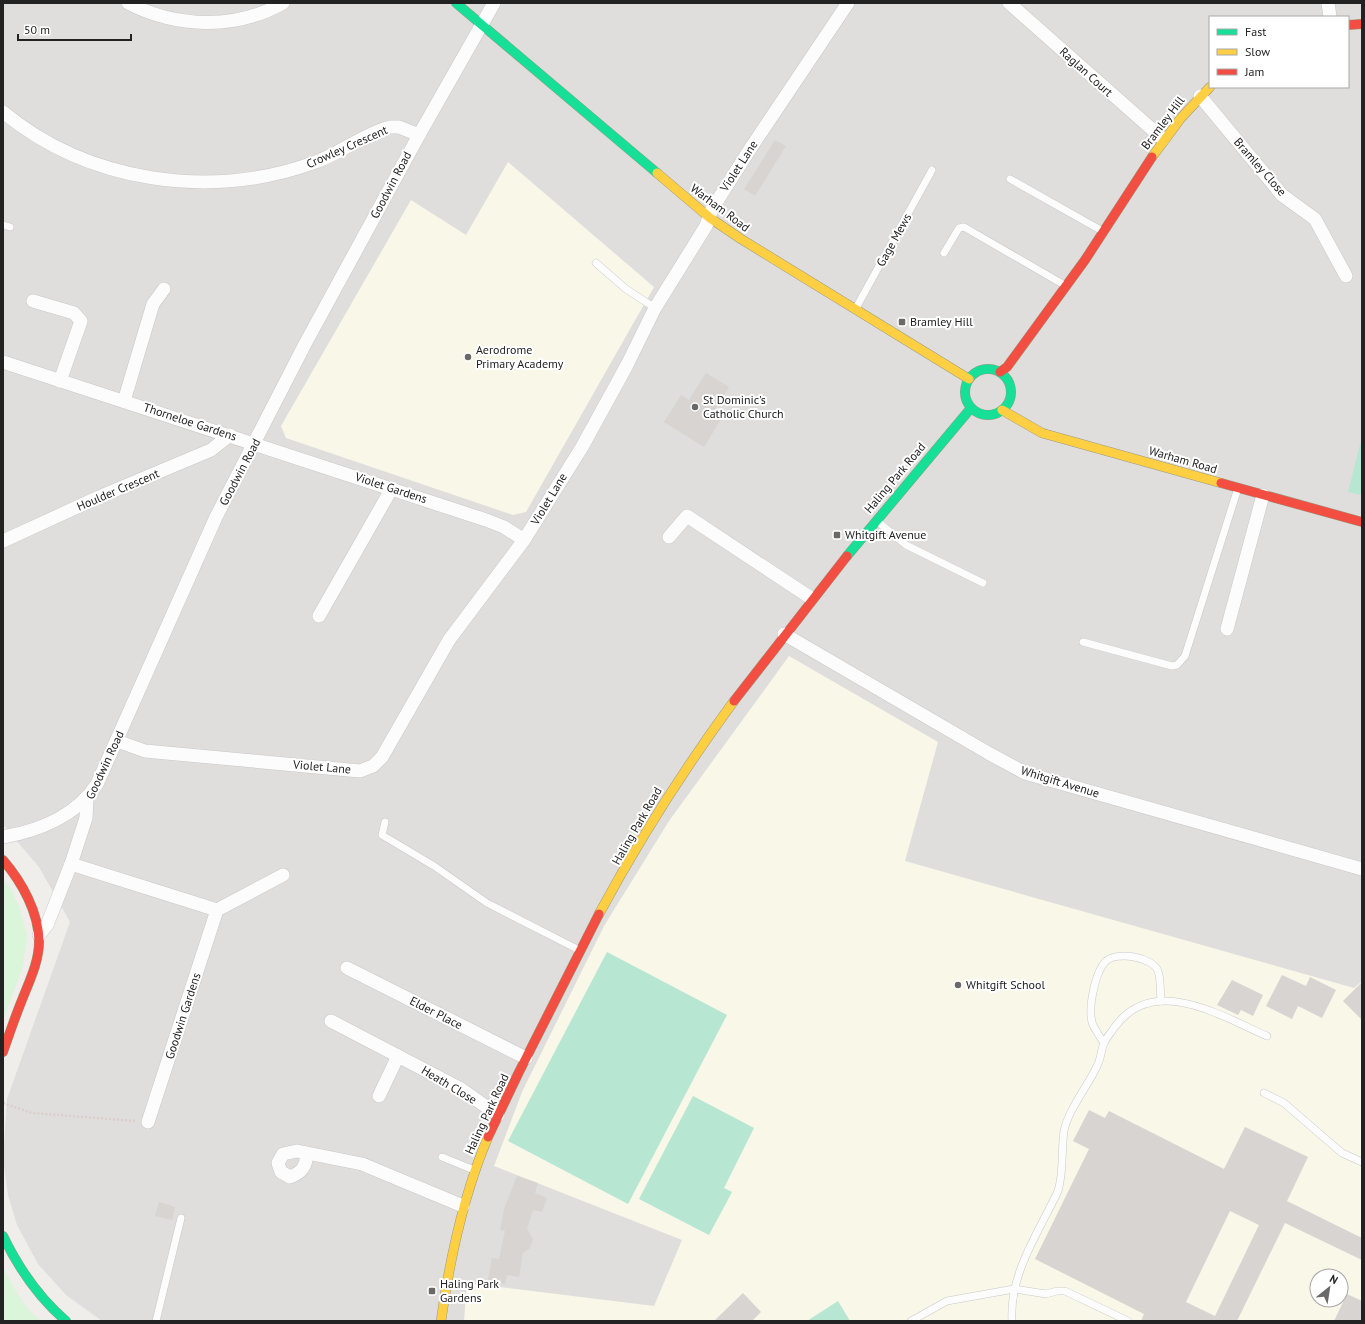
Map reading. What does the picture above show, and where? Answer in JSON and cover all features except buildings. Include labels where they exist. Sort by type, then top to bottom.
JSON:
[{"type":"street","points":[[128,3],[146,12],[177,20],[211,23],[242,20],[267,12],[283,3]]},
{"type":"street","name":"Warham Road","points":[[456,3],[710,218],[855,310],[969,379]]},
{"type":"street","name":"Goodwin Road","points":[[39,935],[47,925],[71,864],[86,818],[86,798],[97,784],[117,741],[216,517],[255,444],[305,344],[419,134],[494,3]]},
{"type":"street","name":"Violet Lane","points":[[117,741],[146,751],[360,771],[373,766],[389,746],[449,640],[524,540],[582,447],[627,365],[655,308],[710,218],[712,209],[748,152],[848,3]]},
{"type":"street","name":"Raglan Court","points":[[1009,3],[1163,139]]},
{"type":"street","points":[[1328,3],[1330,16]]},
{"type":"street","points":[[1349,26],[1362,24]]},
{"type":"street","name":"Bramley Hill","points":[[1000,372],[1007,367],[1104,232],[1163,139],[1200,96],[1209,88]]},
{"type":"street","name":"Bramley Close","points":[[1200,96],[1282,195],[1315,219],[1346,276]]},
{"type":"street","name":"Crowley Crescent","points":[[3,112],[41,138],[79,158],[131,174],[183,181],[242,180],[294,169],[326,158],[390,127],[399,127],[419,134]]},
{"type":"street","points":[[124,401],[153,304],[164,289]]},
{"type":"street","points":[[33,301],[74,313],[81,321],[60,381]]},
{"type":"street","name":"Thorneloe Gardens","points":[[3,362],[255,444]]},
{"type":"street","points":[[987,368],[1000,372],[1007,378],[1011,388],[1011,398],[1002,410],[992,415],[981,414],[971,408],[966,399],[965,388],[969,379],[975,372],[987,368]]},
{"type":"street","name":"Haling Park Road","points":[[440,1321],[445,1288],[463,1206],[474,1170],[498,1115],[526,1058],[645,832],[734,699],[811,598],[971,408]]},
{"type":"street","name":"Warham Road","points":[[1002,410],[1042,433],[1362,522]]},
{"type":"street","name":"Houlder Crescent","points":[[3,541],[99,497],[211,450],[230,435]]},
{"type":"street","name":"Violet Gardens","points":[[255,444],[486,520],[504,527],[524,540]]},
{"type":"street","points":[[319,616],[392,488]]},
{"type":"street","points":[[1227,629],[1263,495]]},
{"type":"street","points":[[669,537],[687,516],[811,598]]},
{"type":"street","name":"Whitgift Avenue","points":[[784,634],[1024,773],[1362,869]]},
{"type":"street","points":[[3,838],[43,826],[65,814],[86,798]]},
{"type":"street","points":[[3,860],[23,888],[39,935],[38,949],[32,972],[3,1052]]},
{"type":"street","points":[[71,864],[216,910],[283,875]]},
{"type":"street","name":"Goodwin Gardens","points":[[148,1122],[216,910]]},
{"type":"street","name":"Elder Place","points":[[347,968],[526,1058]]},
{"type":"street","name":"Heath Close","points":[[331,1022],[461,1089],[498,1115]]},
{"type":"street","points":[[379,1096],[398,1056]]},
{"type":"street","points":[[307,1153],[371,1167],[463,1206]]},
{"type":"street","points":[[3,1236],[15,1261],[31,1285],[46,1303],[66,1321]]},
{"type":"lane","name":"Gage Mews","points":[[855,310],[932,170]]},
{"type":"lane","points":[[1010,179],[1104,232]]},
{"type":"lane","points":[[3,225],[10,227]]},
{"type":"lane","points":[[944,253],[959,228],[964,227],[1066,286]]},
{"type":"lane","points":[[596,263],[626,289],[655,308]]},
{"type":"lane","points":[[1083,642],[1172,666],[1177,665],[1184,656],[1238,488]]},
{"type":"lane","points":[[876,520],[906,545],[983,583]]},
{"type":"lane","points":[[385,822],[382,835],[434,866],[487,903],[581,951]]},
{"type":"lane","points":[[1104,1043],[1093,1024],[1091,1012],[1092,996],[1100,972],[1106,961],[1114,956],[1130,956],[1147,961],[1155,966],[1158,971],[1161,1001]]},
{"type":"lane","points":[[1012,1321],[1014,1289],[1021,1267],[1058,1191],[1061,1179],[1064,1131],[1068,1120],[1098,1065],[1104,1043],[1120,1020],[1134,1008],[1151,1002],[1172,1000],[1197,1006],[1268,1036]]},
{"type":"lane","points":[[1264,1093],[1284,1103],[1342,1152],[1362,1162]]},
{"type":"lane","points":[[442,1157],[474,1170]]},
{"type":"lane","points":[[156,1321],[181,1218]]},
{"type":"lane","points":[[911,1321],[947,1301],[1014,1289],[1046,1294],[1057,1291],[1065,1291],[1128,1321]]},
{"type":"path","points":[[3,1103],[32,1113],[148,1122]]},
{"type":"shaded area","points":[[3,3],[1362,3],[1362,1321],[102,1321],[66,1295],[38,1264],[17,1225],[8,1195],[3,1159],[7,1099],[70,922],[39,867],[3,825]]},
{"type":"shaded area","name":"Aerodrome Primary Academy","points":[[508,162],[654,287],[526,512],[513,515],[286,438],[281,426],[411,200],[466,235]]},
{"type":"shaded area","name":"Whitgift School","points":[[789,656],[938,742],[905,861],[1354,988],[1362,981],[1362,1321],[464,1321],[467,1283],[654,1306],[682,1240],[494,1166],[522,1092],[604,926],[669,821]]},
{"type":"green space","points":[[1362,437],[1362,495],[1348,492]]},
{"type":"green space","points":[[3,881],[10,887],[18,904],[27,935],[23,966],[3,1021]]},
{"type":"green space","points":[[607,952],[727,1015],[628,1204],[508,1141]]},
{"type":"green space","points":[[693,1096],[754,1128],[724,1188],[732,1192],[709,1235],[639,1199]]},
{"type":"green space","points":[[3,1267],[24,1304],[42,1321],[3,1321]]},
{"type":"green space","points":[[838,1301],[850,1321],[807,1321]]},
{"type":"traffic: fast","points":[[456,3],[657,173]]},
{"type":"traffic: fast","points":[[988,369],[1001,373],[1007,379],[1011,392],[1007,405],[1001,411],[988,415],[975,411],[969,405],[965,392],[969,379],[975,373],[988,369]]},
{"type":"traffic: fast","points":[[847,556],[971,408]]},
{"type":"traffic: fast","points":[[3,1236],[30,1282],[56,1312],[66,1321]]},
{"type":"traffic: slow","points":[[1152,157],[1181,118],[1209,88]]},
{"type":"traffic: slow","points":[[657,173],[710,218],[741,239],[969,379]]},
{"type":"traffic: slow","points":[[1002,410],[1042,433],[1221,483]]},
{"type":"traffic: slow","points":[[599,914],[663,805],[697,753],[734,701]]},
{"type":"traffic: slow","points":[[441,1321],[458,1227],[471,1182],[488,1137]]},
{"type":"traffic: jam","points":[[1349,25],[1362,24]]},
{"type":"traffic: jam","points":[[1000,372],[1007,367],[1085,260],[1152,157]]},
{"type":"traffic: jam","points":[[1221,483],[1362,522]]},
{"type":"traffic: jam","points":[[734,701],[847,556]]},
{"type":"traffic: jam","points":[[3,860],[17,878],[33,909],[39,942],[39,949],[33,972],[3,1052]]},
{"type":"traffic: jam","points":[[488,1137],[518,1074],[599,914]]},
{"type":"place","name":"Bramley Hill","points":[[902,322]]},
{"type":"place","name":"Aerodrome Primary Academy","points":[[468,357]]},
{"type":"place","name":"St Dominic's Catholic Church","points":[[695,407]]},
{"type":"place","name":"Whitgift Avenue","points":[[837,535]]},
{"type":"place","name":"Whitgift School","points":[[958,985]]},
{"type":"place","name":"Haling Park Gardens","points":[[432,1291]]}]
